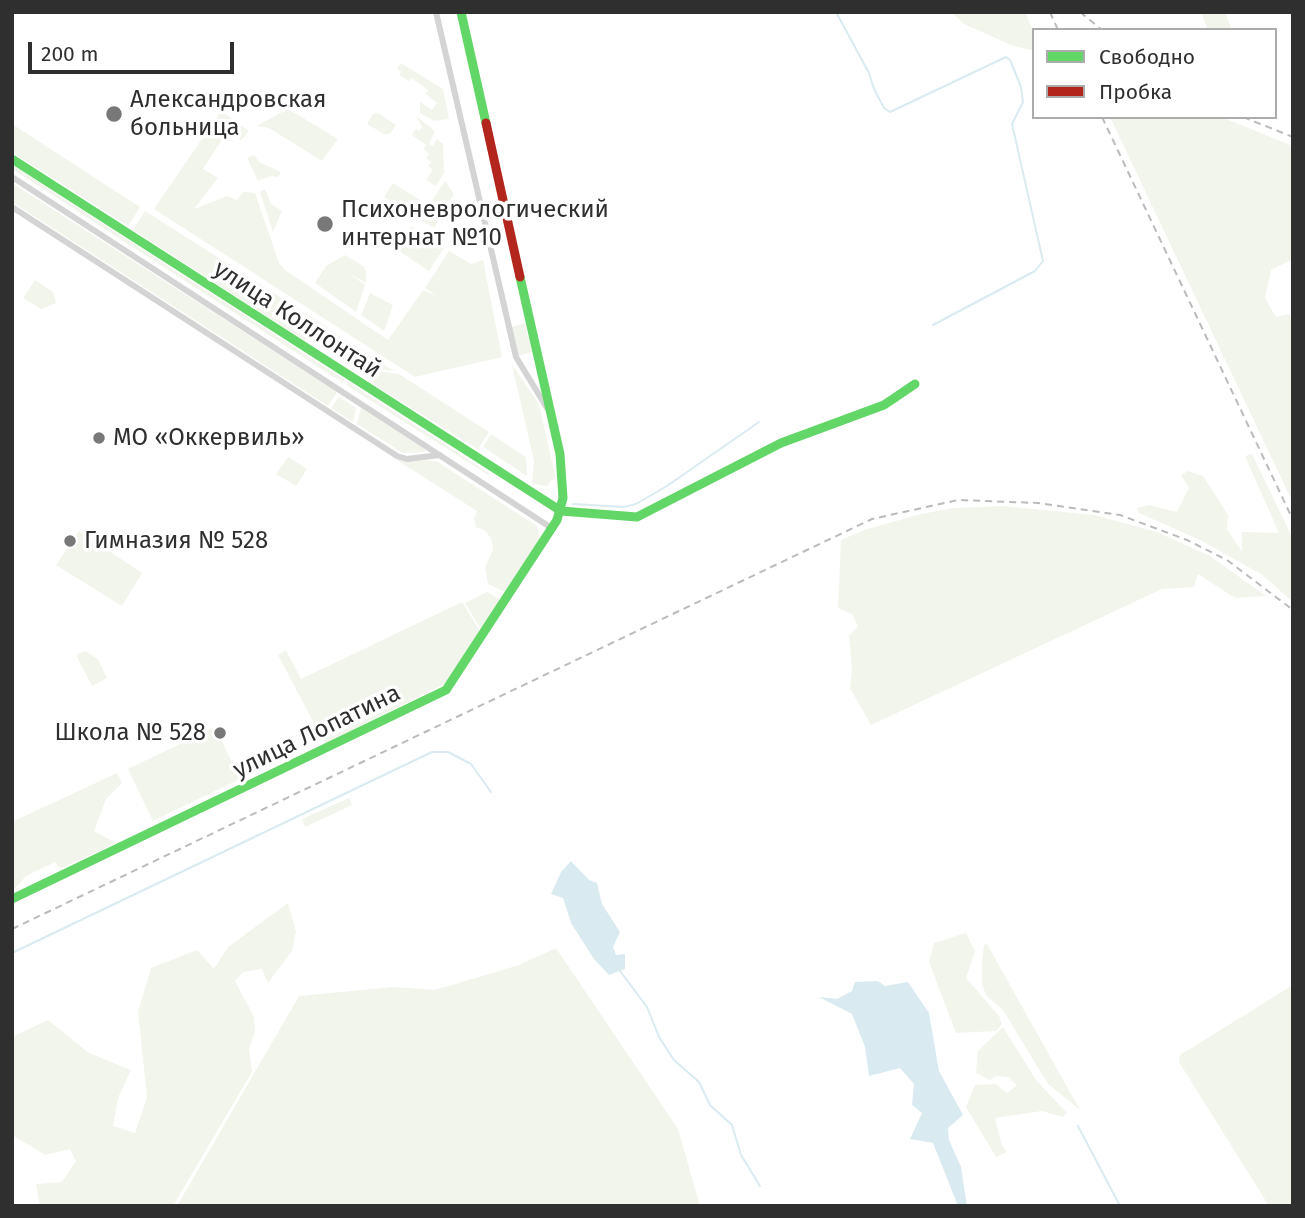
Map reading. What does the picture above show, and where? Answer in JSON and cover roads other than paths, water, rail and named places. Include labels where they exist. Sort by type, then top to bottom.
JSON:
[{"type":"street","points":[[436,12],[516,357],[519,367],[549,412]]},
{"type":"street","points":[[461,12],[546,385],[549,412],[564,479],[561,511],[637,517],[781,443],[884,405],[915,384]]},
{"type":"street","name":"улица Коллонтай","points":[[12,159],[561,511]]},
{"type":"street","name":"улица Коллонтай","points":[[12,177],[553,529]]},
{"type":"street","points":[[12,207],[397,456],[407,459],[440,455]]},
{"type":"street","points":[[535,388],[546,385]]},
{"type":"street","name":"улица Лопатина","points":[[12,899],[446,690],[553,529],[561,511]]},
{"type":"waterway","points":[[836,12],[869,73],[884,108],[890,112],[1006,57],[1010,60],[1021,87],[1023,102],[1012,124],[1043,261],[1035,271],[933,325]]},
{"type":"waterway","points":[[573,504],[624,507],[636,504],[667,486],[759,422]]},
{"type":"waterway","points":[[12,953],[432,752],[448,752],[471,764],[491,792]]},
{"type":"waterway","points":[[620,971],[647,1007],[659,1037],[674,1060],[699,1082],[710,1105],[732,1125],[741,1155],[760,1186]]},
{"type":"waterway","points":[[1078,1126],[1120,1206]]},
{"type":"railway","points":[[1050,12],[1057,28]]},
{"type":"railway","points":[[1080,12],[1100,28]]},
{"type":"railway","points":[[1103,119],[1293,520]]},
{"type":"railway","points":[[1248,119],[1293,137]]},
{"type":"railway","points":[[12,929],[872,519],[958,500],[1038,503],[1120,515],[1187,540],[1227,560],[1293,610]]},
{"type":"place","name":"Александровская больница","points":[[114,114]]},
{"type":"place","name":"Психоневрологический интернат №10","points":[[325,224]]},
{"type":"place","name":"МО «Оккервиль»","points":[[99,438]]},
{"type":"place","name":"Гимназия № 528","points":[[70,541]]},
{"type":"place","name":"Школа № 528","points":[[220,733]]}]
